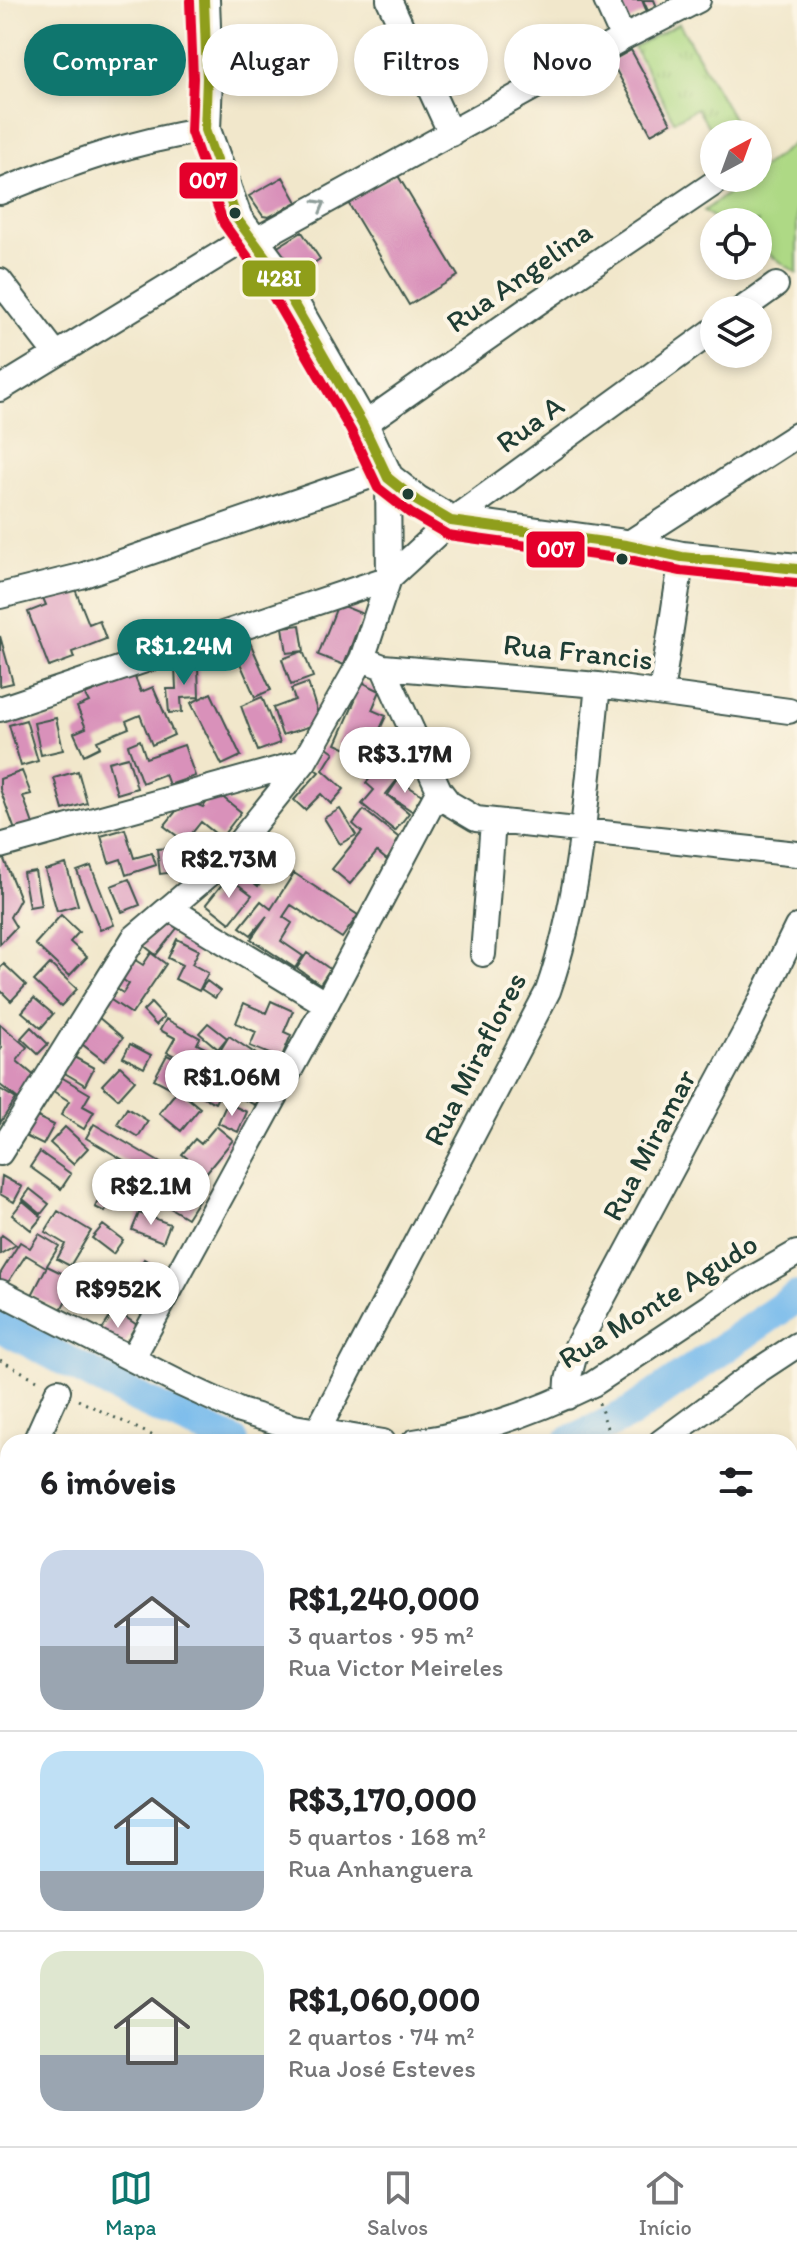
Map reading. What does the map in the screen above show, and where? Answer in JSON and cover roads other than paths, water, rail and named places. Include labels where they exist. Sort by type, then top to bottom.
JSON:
[{"type":"main road","points":[[204,0],[205,130],[237,219],[272,266],[363,425],[386,475],[417,501],[451,521],[626,545],[682,557],[797,569]]},
{"type":"street","points":[[389,0],[451,134]]},
{"type":"street","points":[[606,0],[623,38]]},
{"type":"street","points":[[0,389],[237,244],[265,235],[698,0]]},
{"type":"street","points":[[0,192],[102,152],[205,130]]},
{"type":"street","name":"Rua Angelina","points":[[363,425],[701,192]]},
{"type":"street","points":[[0,281],[56,354]]},
{"type":"street","points":[[761,296],[776,285]]},
{"type":"street","name":"Rua A","points":[[389,578],[451,521],[700,340]]},
{"type":"street","points":[[626,545],[797,435]]},
{"type":"street","points":[[0,596],[81,576],[386,475],[389,578],[373,663],[304,762],[234,849],[134,938],[0,1153]]},
{"type":"street","points":[[661,693],[682,557]]},
{"type":"street","points":[[0,709],[389,578]]},
{"type":"street","points":[[373,663],[439,790],[449,803],[464,813],[493,822],[797,854]]},
{"type":"street","name":"Rua Francis","points":[[373,663],[598,685],[789,711]]},
{"type":"street","name":"Rua Miraflores","points":[[317,1432],[548,991],[568,922],[583,830],[598,685]]},
{"type":"street","points":[[0,846],[304,762]]},
{"type":"street","points":[[132,1359],[439,790]]},
{"type":"street","points":[[483,954],[493,822]]},
{"type":"street","points":[[169,908],[326,1004]]},
{"type":"street","name":"Rua Miramar","points":[[567,1397],[577,1346],[748,1027],[797,927]]},
{"type":"street","name":"Rua Monte Agudo","points":[[447,1434],[500,1421],[567,1397],[593,1384],[748,1281],[797,1253]]},
{"type":"street","points":[[0,1292],[240,1411],[330,1434]]},
{"type":"street","points":[[672,1434],[797,1345]]},
{"type":"street","points":[[39,1434],[58,1391]]},
{"type":"waterway","points":[[586,1434],[630,1413],[797,1297]]},
{"type":"waterway","points":[[0,1326],[135,1397],[216,1434]]}]
